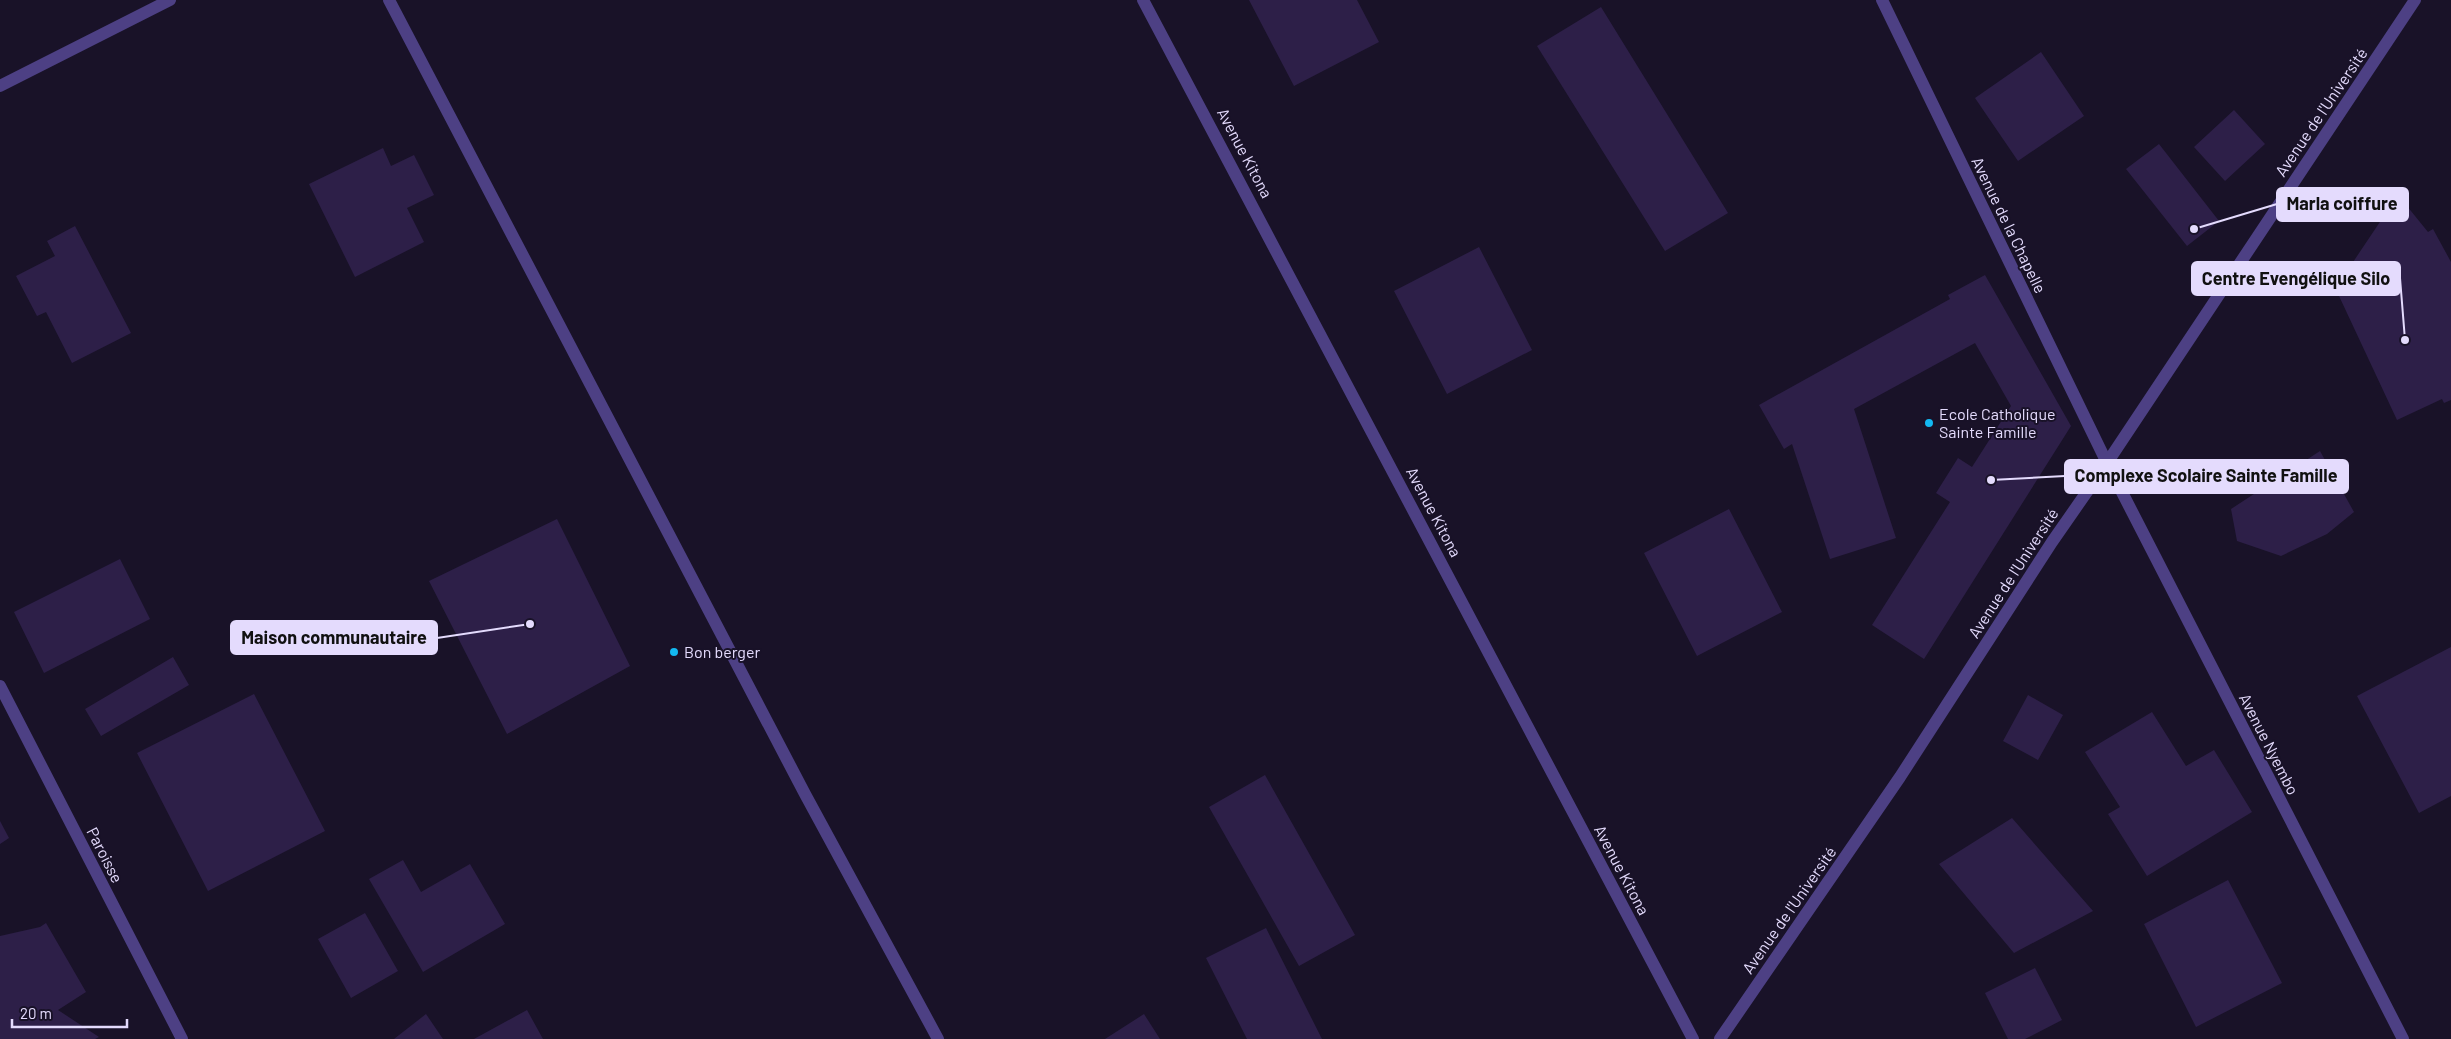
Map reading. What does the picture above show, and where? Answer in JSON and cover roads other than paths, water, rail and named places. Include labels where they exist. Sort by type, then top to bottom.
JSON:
[{"type":"street","points":[[0,86],[170,0]]},
{"type":"street","points":[[389,0],[805,794],[938,1039]]},
{"type":"street","name":"Avenue Kitona","points":[[1144,0],[1693,1039]]},
{"type":"street","name":"Avenue de la Chapelle","points":[[1882,0],[2107,463]]},
{"type":"street","name":"Avenue de l'Université","points":[[1720,1039],[1900,777],[2052,542],[2107,463],[2415,0]]},
{"type":"street","name":"Avenue Nyembo","points":[[2107,463],[2403,1039]]},
{"type":"street","name":"Paroisse","points":[[0,686],[182,1039]]},
{"type":"place","name":"Marla coiffure","points":[[2194,229]]},
{"type":"place","name":"Centre Evengélique Silo","points":[[2405,340]]},
{"type":"place","name":"Ecole Catholique Sainte Famille","points":[[1929,423]]},
{"type":"place","name":"Complexe Scolaire Sainte Famille","points":[[1991,480]]},
{"type":"place","name":"Maison communautaire","points":[[530,624]]},
{"type":"place","name":"Bon berger","points":[[674,652]]}]
